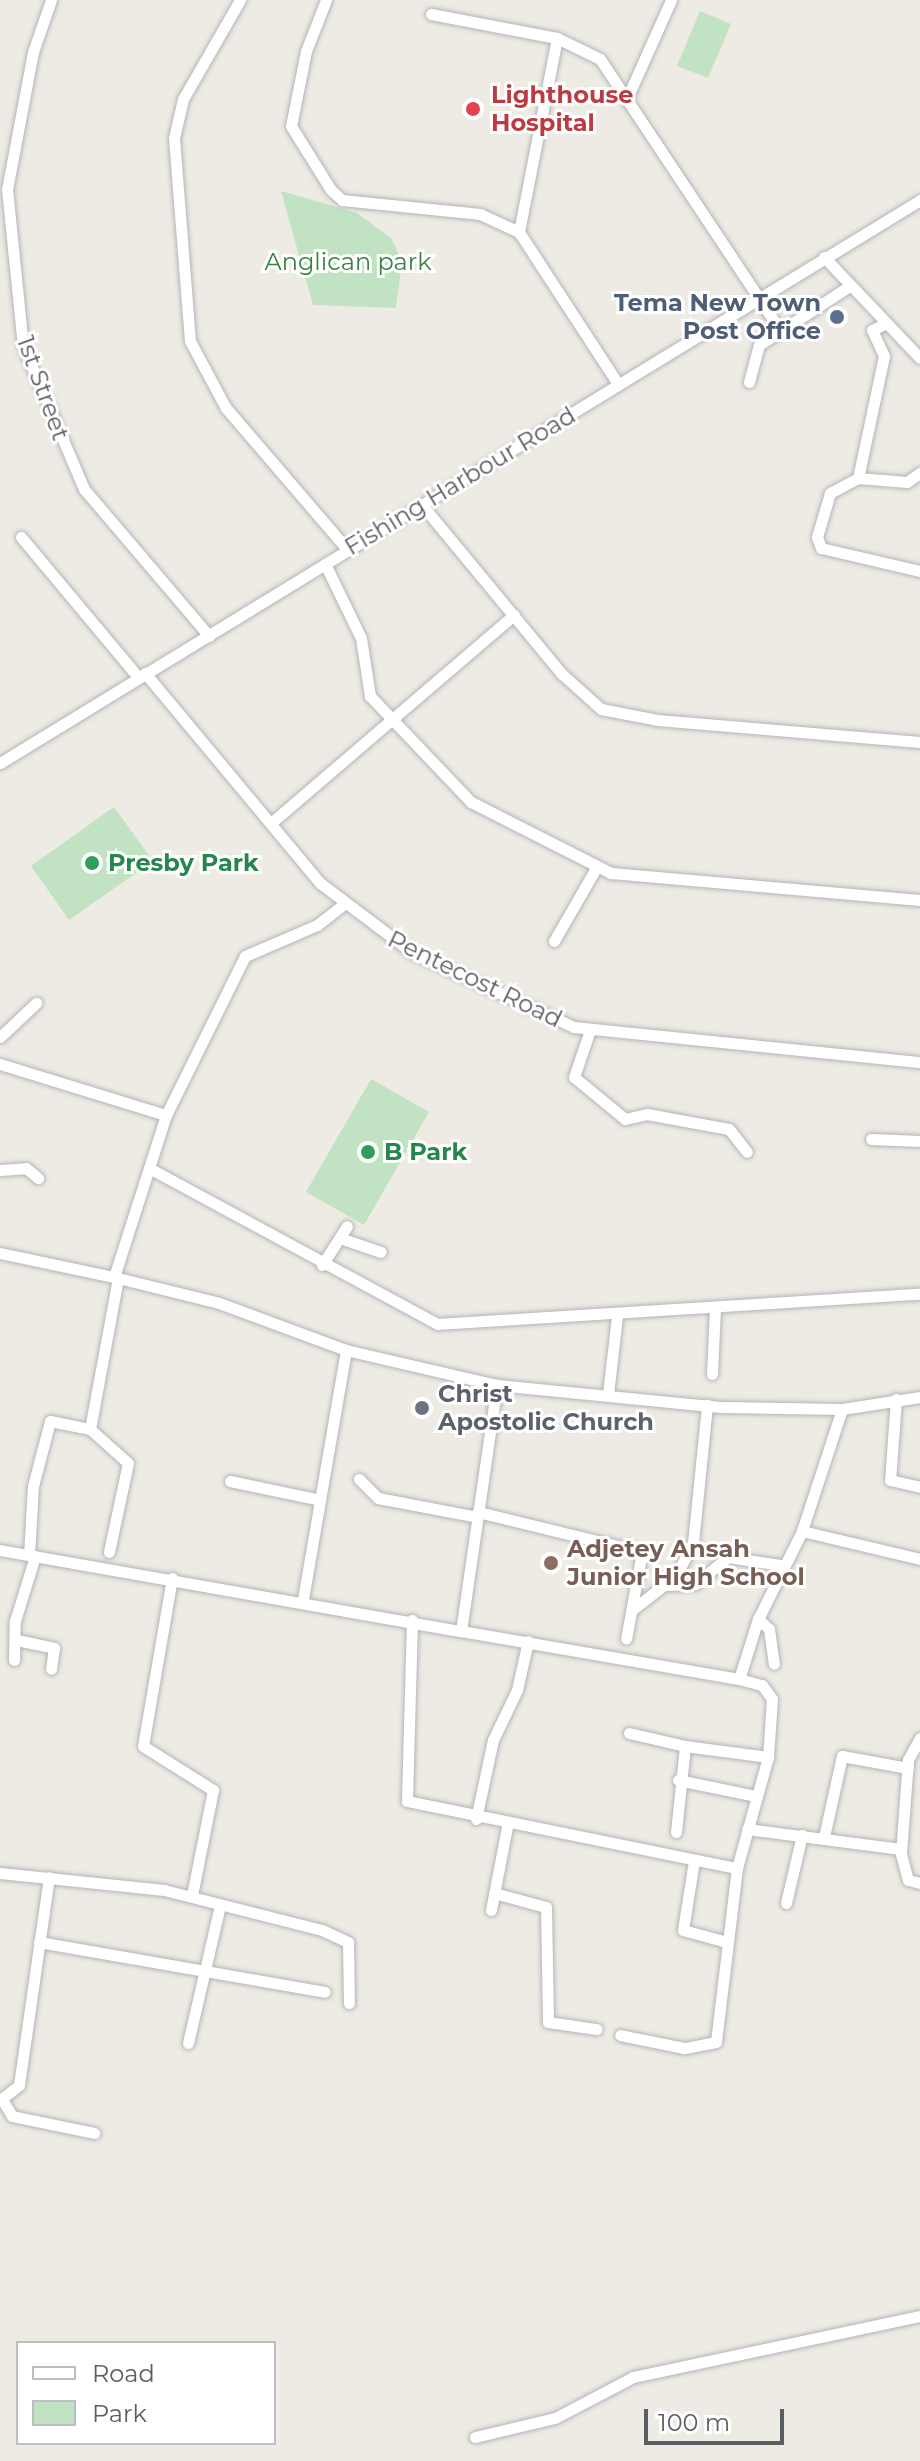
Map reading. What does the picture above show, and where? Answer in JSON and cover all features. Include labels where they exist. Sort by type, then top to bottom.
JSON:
[{"type":"street","name":"1st Street","points":[[51,0],[33,52],[7,189],[23,346],[84,489],[209,636]]},
{"type":"street","points":[[326,0],[306,51],[291,126],[331,190],[342,200],[480,214],[519,232],[618,384]]},
{"type":"street","points":[[628,96],[671,0]]},
{"type":"street","points":[[235,2],[183,99],[174,138],[190,341],[226,408],[347,549]]},
{"type":"street","points":[[431,14],[557,38],[600,59],[628,96],[781,331]]},
{"type":"street","points":[[519,232],[557,38]]},
{"type":"street","name":"Fishing Harbour Road","points":[[0,763],[920,200]]},
{"type":"street","points":[[824,257],[848,287],[920,358]]},
{"type":"street","points":[[749,382],[755,349],[848,287]]},
{"type":"street","points":[[858,478],[884,356],[872,330],[884,324]]},
{"type":"street","points":[[920,473],[907,482],[858,478],[826,500],[821,548],[920,571]]},
{"type":"street","points":[[422,505],[583,698],[624,716],[920,742]]},
{"type":"street","name":"Pentecost Road","points":[[21,537],[344,904],[413,953],[590,1030],[920,1062]]},
{"type":"street","points":[[325,564],[361,638],[370,696],[389,722],[455,792],[596,868],[635,877],[920,900]]},
{"type":"street","points":[[271,823],[514,615]]},
{"type":"street","points":[[554,941],[596,868]]},
{"type":"street","points":[[90,1429],[116,1278],[166,1115],[245,956],[317,925],[344,904]]},
{"type":"street","points":[[0,1037],[36,1003]]},
{"type":"street","points":[[590,1030],[574,1077],[625,1119],[647,1114],[729,1129],[747,1152]]},
{"type":"street","points":[[0,1064],[166,1115]]},
{"type":"street","points":[[871,1139],[920,1141]]},
{"type":"street","points":[[0,1170],[26,1168],[38,1178]]},
{"type":"street","points":[[149,1168],[322,1265],[438,1324],[617,1316],[920,1294]]},
{"type":"street","points":[[322,1265],[347,1226]]},
{"type":"street","points":[[340,1238],[381,1252]]},
{"type":"street","points":[[0,1253],[219,1303],[346,1350],[497,1385],[707,1405],[842,1409],[920,1397]]},
{"type":"street","points":[[712,1374],[715,1308]]},
{"type":"street","points":[[608,1394],[617,1316]]},
{"type":"street","points":[[303,1599],[346,1350]]},
{"type":"street","points":[[461,1631],[497,1385]]},
{"type":"street","points":[[896,1399],[890,1480],[920,1487]]},
{"type":"street","points":[[632,1610],[672,1583],[693,1543],[707,1405]]},
{"type":"street","points":[[739,1679],[758,1619],[781,1565],[802,1531],[842,1409]]},
{"type":"street","points":[[14,1660],[32,1556],[33,1486],[50,1421],[90,1429],[128,1461],[109,1552]]},
{"type":"street","points":[[359,1479],[378,1498],[478,1514],[642,1552],[626,1639]]},
{"type":"street","points":[[230,1481],[320,1500]]},
{"type":"street","points":[[802,1531],[920,1559]]},
{"type":"street","points":[[0,1550],[303,1599],[762,1685],[772,1699],[768,1757],[737,1868],[716,2042],[684,2048],[620,2035]]},
{"type":"street","points":[[672,1583],[689,1586],[737,1555],[781,1565]]},
{"type":"street","points":[[172,1578],[143,1746],[213,1790],[192,1895]]},
{"type":"street","points":[[758,1619],[769,1629],[774,1664]]},
{"type":"street","points":[[412,1620],[403,1794],[417,1807],[507,1827],[737,1868]]},
{"type":"street","points":[[17,1640],[54,1648],[51,1669]]},
{"type":"street","points":[[476,1819],[493,1740],[517,1690],[528,1641]]},
{"type":"street","points":[[629,1733],[685,1746],[768,1757]]},
{"type":"street","points":[[920,1738],[908,1768],[901,1849],[908,1880],[920,1883]]},
{"type":"street","points":[[676,1832],[678,1780],[685,1746]]},
{"type":"street","points":[[824,1837],[842,1756],[908,1768]]},
{"type":"street","points":[[678,1780],[756,1796]]},
{"type":"street","points":[[491,1910],[507,1827]]},
{"type":"street","points":[[747,1829],[901,1849]]},
{"type":"street","points":[[786,1903],[802,1835]]},
{"type":"street","points":[[694,1861],[683,1930],[727,1942]]},
{"type":"street","points":[[0,1873],[192,1895],[348,1942],[349,2003]]},
{"type":"street","points":[[49,1877],[19,2085],[2,2100],[12,2116],[94,2133]]},
{"type":"street","points":[[494,1893],[546,1907],[548,2022],[596,2029]]},
{"type":"street","points":[[188,2043],[220,1905]]},
{"type":"street","points":[[39,1942],[325,1992]]},
{"type":"street","points":[[475,2437],[555,2418],[633,2377],[920,2316]]},
{"type":"green space","points":[[700,11],[731,24],[708,78],[677,66]]},
{"type":"green space","name":"Anglican park","points":[[281,191],[357,213],[391,238],[402,261],[396,308],[313,305]]},
{"type":"green space","name":"Presby Park","points":[[114,807],[153,861],[69,920],[31,866]]},
{"type":"green space","name":"B Park","points":[[371,1079],[429,1112],[364,1225],[306,1192]]},
{"type":"place","name":"Lighthouse Hospital","points":[[473,109]]},
{"type":"place","name":"Tema New Town Post Office","points":[[837,317]]},
{"type":"place","name":"Presby Park","points":[[92,863]]},
{"type":"place","name":"B Park","points":[[368,1152]]},
{"type":"place","name":"Christ Apostolic Church","points":[[422,1408]]},
{"type":"place","name":"Adjetey Ansah Junior High School","points":[[551,1563]]}]
